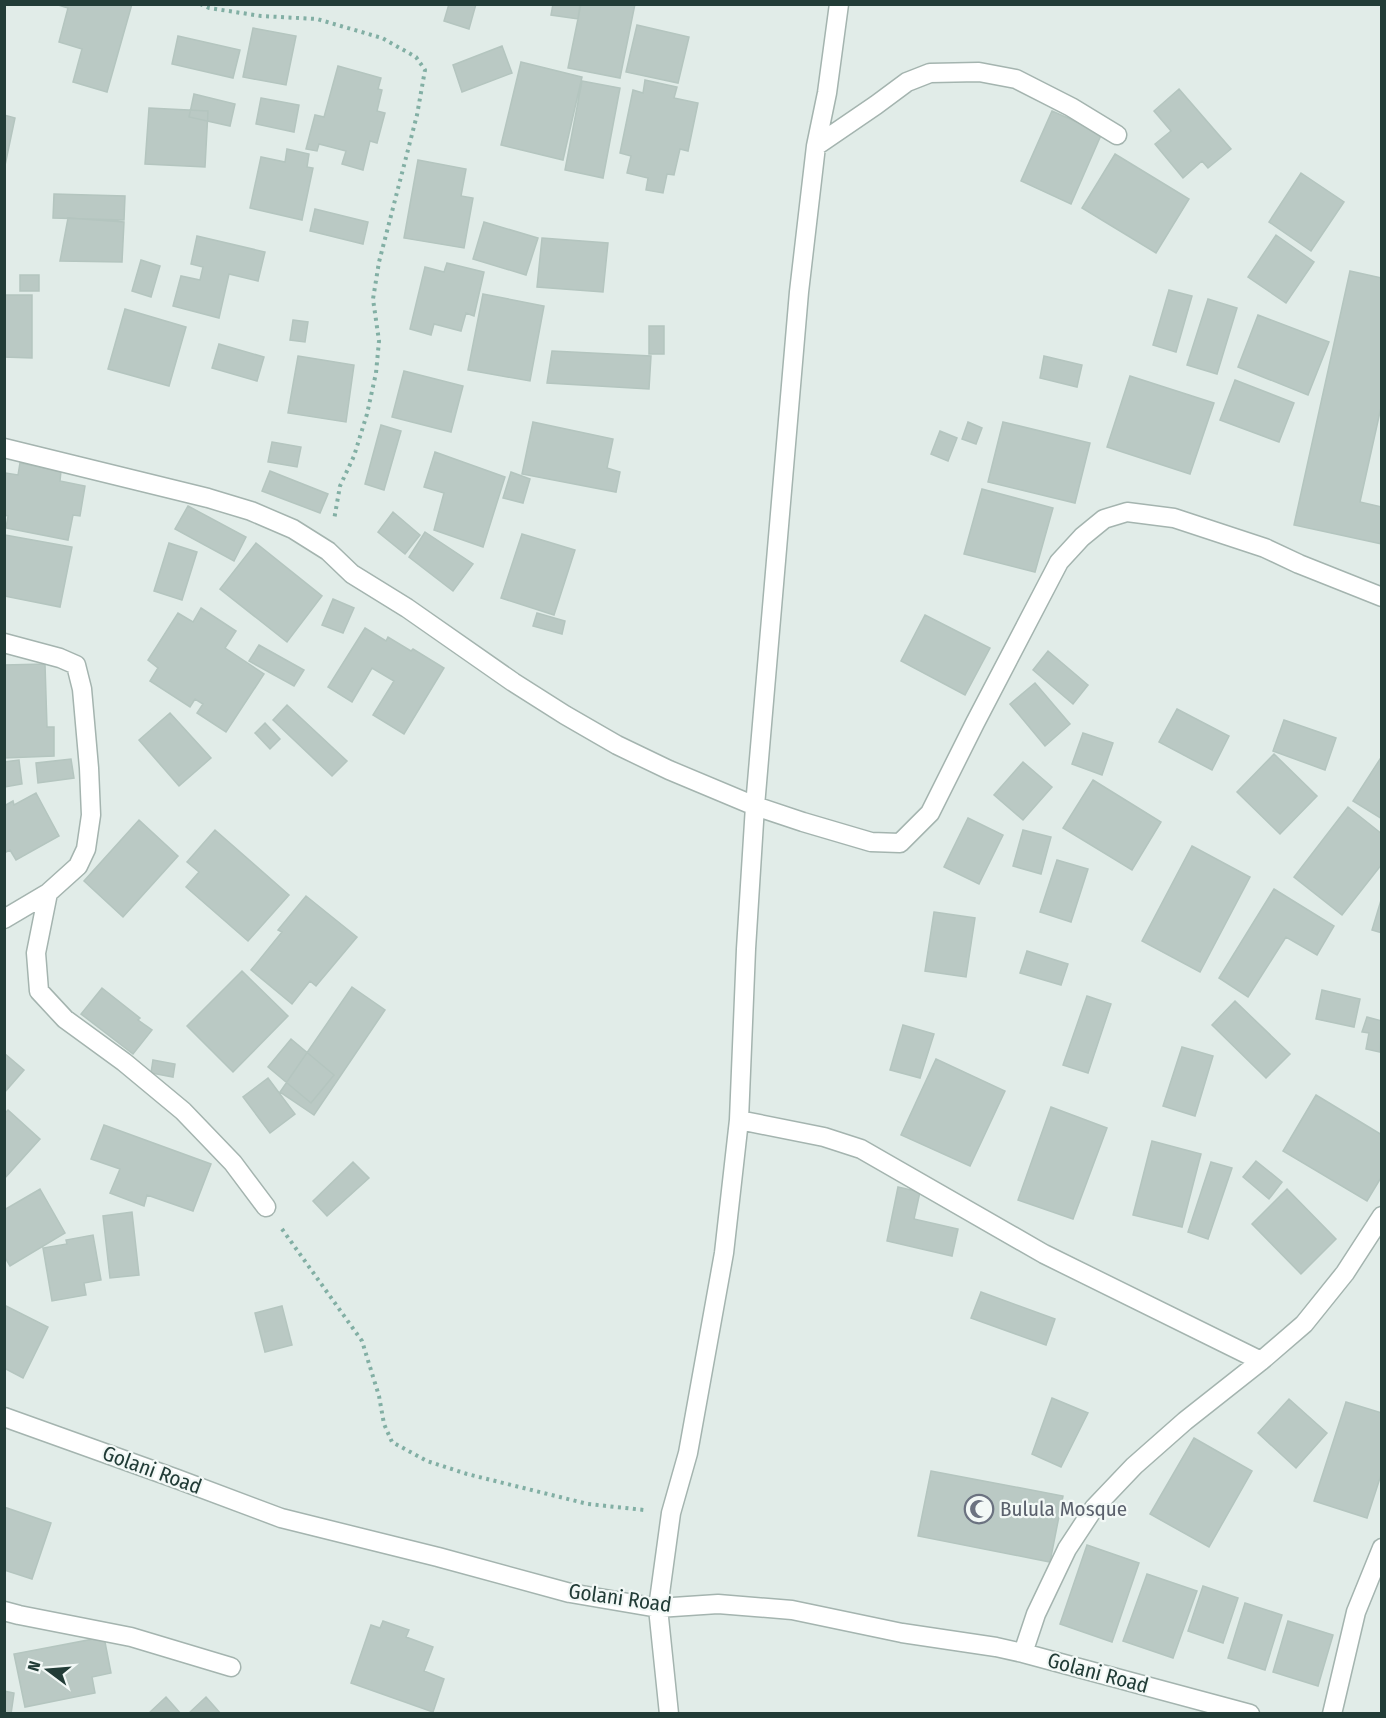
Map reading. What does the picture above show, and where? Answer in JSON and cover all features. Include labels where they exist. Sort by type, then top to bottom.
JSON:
[{"type":"street","points":[[669,1713],[658,1608],[671,1512],[688,1453],[722,1264],[739,1120],[755,806],[796,326],[816,146],[827,93],[839,4]]},
{"type":"street","points":[[816,146],[907,82],[930,73],[979,72],[1016,80],[1071,107],[1117,135]]},
{"type":"street","points":[[4,448],[208,498],[251,511],[293,529],[328,551],[352,574],[407,608],[513,682],[617,745],[755,806],[871,842],[900,843],[930,813],[1059,562],[1082,537],[1104,519],[1127,512],[1174,518],[1265,548],[1382,597]]},
{"type":"street","points":[[4,643],[60,658],[76,665],[82,689],[91,815],[86,849],[78,866],[48,892],[4,919]]},
{"type":"street","points":[[48,892],[36,953],[39,991],[65,1019],[124,1062],[183,1111],[233,1163],[266,1207]]},
{"type":"street","points":[[739,1120],[824,1137],[861,1149],[1044,1254],[1261,1361]]},
{"type":"street","points":[[1023,1653],[1036,1614],[1067,1549],[1094,1508],[1134,1466],[1185,1421],[1304,1324],[1345,1273],[1382,1216]]},
{"type":"street","name":"Golani Road","points":[[4,1417],[281,1518],[570,1593],[658,1608],[718,1604],[792,1610],[902,1633],[1023,1653],[1250,1713]]},
{"type":"street","points":[[1332,1713],[1356,1612],[1382,1548]]},
{"type":"street","points":[[4,1611],[131,1636],[231,1667]]},
{"type":"path","points":[[200,4],[208,8],[261,16],[317,19],[382,38],[416,57],[425,70],[417,116],[379,262],[373,299],[379,341],[376,373],[357,446],[340,486],[328,551]]},
{"type":"path","points":[[266,1207],[362,1341],[379,1396],[384,1424],[392,1442],[427,1461],[467,1474],[588,1504],[671,1512]]},
{"type":"building","points":[[55,4],[132,4],[107,92],[73,82],[82,49],[59,42],[68,8]]},
{"type":"building","points":[[449,4],[476,4],[469,29],[444,21]]},
{"type":"building","points":[[553,4],[580,4],[578,19],[551,15]]},
{"type":"building","points":[[581,4],[635,4],[620,78],[568,68]]},
{"type":"building","points":[[637,25],[689,37],[678,83],[626,72]]},
{"type":"building","points":[[253,28],[296,36],[286,85],[243,77]]},
{"type":"building","points":[[178,36],[240,50],[233,78],[172,64]]},
{"type":"building","points":[[502,46],[512,73],[462,92],[453,65]]},
{"type":"building","points":[[521,62],[582,77],[563,160],[501,145]]},
{"type":"building","points":[[338,66],[381,78],[378,89],[382,90],[377,111],[385,113],[377,143],[370,141],[363,170],[342,164],[346,151],[319,144],[317,151],[306,149],[315,115],[324,117]]},
{"type":"building","points":[[645,80],[677,87],[674,98],[698,103],[688,151],[680,149],[674,175],[667,174],[663,193],[646,190],[648,178],[627,173],[631,156],[620,153],[633,90],[643,93]]},
{"type":"building","points":[[582,81],[620,88],[603,178],[565,170]]},
{"type":"building","points":[[1179,89],[1231,149],[1208,168],[1202,161],[1183,178],[1155,144],[1171,131],[1154,111]]},
{"type":"building","points":[[194,94],[235,104],[230,126],[189,117]]},
{"type":"building","points":[[261,98],[299,105],[294,132],[256,124]]},
{"type":"building","points":[[149,108],[208,111],[205,167],[145,164]]},
{"type":"building","points":[[1052,111],[1102,133],[1071,204],[1021,181]]},
{"type":"building","points":[[4,115],[15,118],[4,170]]},
{"type":"building","points":[[287,149],[309,154],[307,167],[313,168],[302,220],[250,208],[261,157],[285,162]]},
{"type":"building","points":[[1115,154],[1189,199],[1156,253],[1082,208]]},
{"type":"building","points":[[418,160],[466,169],[461,196],[473,198],[464,248],[404,238]]},
{"type":"building","points":[[1301,173],[1344,202],[1311,251],[1269,222]]},
{"type":"building","points":[[54,194],[125,196],[124,220],[53,218]]},
{"type":"building","points":[[315,209],[368,222],[363,244],[310,231]]},
{"type":"building","points":[[68,218],[124,222],[122,262],[60,261]]},
{"type":"building","points":[[484,222],[538,238],[526,275],[473,259]]},
{"type":"building","points":[[1276,235],[1314,262],[1286,303],[1248,277]]},
{"type":"building","points":[[197,236],[265,252],[258,281],[229,274],[219,318],[173,306],[181,276],[200,280],[203,267],[191,264]]},
{"type":"building","points":[[542,238],[608,243],[603,292],[537,287]]},
{"type":"building","points":[[141,260],[160,266],[151,297],[132,291]]},
{"type":"building","points":[[447,263],[484,272],[474,316],[466,313],[461,331],[434,324],[431,335],[410,329],[425,267],[444,272]]},
{"type":"building","points":[[1350,271],[1382,278],[1382,403],[1360,502],[1382,507],[1382,544],[1294,525]]},
{"type":"building","points":[[20,275],[39,275],[39,291],[20,291]]},
{"type":"building","points":[[1169,290],[1192,296],[1176,352],[1153,345]]},
{"type":"building","points":[[483,294],[544,306],[530,381],[468,370]]},
{"type":"building","points":[[4,295],[32,295],[32,358],[4,357]]},
{"type":"building","points":[[1208,299],[1237,308],[1217,374],[1187,365]]},
{"type":"building","points":[[125,309],[186,327],[169,386],[108,369]]},
{"type":"building","points":[[1258,315],[1329,342],[1308,395],[1238,367]]},
{"type":"building","points":[[293,320],[308,322],[305,342],[290,340]]},
{"type":"building","points":[[649,326],[664,326],[664,354],[649,354]]},
{"type":"building","points":[[219,344],[264,357],[257,381],[212,368]]},
{"type":"building","points":[[552,351],[651,356],[649,389],[547,383]]},
{"type":"building","points":[[298,356],[354,365],[346,422],[288,413]]},
{"type":"building","points":[[1044,356],[1082,365],[1077,387],[1040,378]]},
{"type":"building","points":[[404,371],[463,386],[451,432],[392,417]]},
{"type":"building","points":[[1130,376],[1214,403],[1190,474],[1107,447]]},
{"type":"building","points":[[1235,380],[1294,403],[1279,442],[1220,420]]},
{"type":"building","points":[[533,422],[613,439],[607,468],[620,472],[616,492],[522,474]]},
{"type":"building","points":[[968,422],[982,428],[976,444],[962,439]]},
{"type":"building","points":[[1003,422],[1090,443],[1075,503],[988,482]]},
{"type":"building","points":[[381,425],[401,431],[384,490],[365,484]]},
{"type":"building","points":[[940,431],[957,438],[948,461],[931,454]]},
{"type":"building","points":[[272,442],[301,447],[297,467],[268,462]]},
{"type":"building","points":[[435,452],[505,477],[483,547],[434,530],[444,493],[424,487]]},
{"type":"building","points":[[20,463],[61,471],[60,481],[85,486],[80,516],[73,515],[68,540],[6,528],[8,516],[4,515],[4,481],[6,473],[18,475]]},
{"type":"building","points":[[270,471],[328,494],[320,513],[262,491]]},
{"type":"building","points":[[511,472],[530,479],[523,503],[503,498]]},
{"type":"building","points":[[982,489],[1053,508],[1035,572],[964,554]]},
{"type":"building","points":[[188,506],[246,537],[234,561],[175,529]]},
{"type":"building","points":[[393,512],[420,535],[405,554],[378,532]]},
{"type":"building","points":[[425,532],[473,564],[453,591],[409,557]]},
{"type":"building","points":[[522,534],[575,550],[554,615],[501,598]]},
{"type":"building","points":[[5,535],[72,547],[60,607],[4,596]]},
{"type":"building","points":[[169,543],[197,552],[182,600],[154,591]]},
{"type":"building","points":[[256,543],[322,596],[287,642],[220,589]]},
{"type":"building","points":[[333,599],[354,608],[343,633],[322,625]]},
{"type":"building","points":[[201,608],[236,631],[225,648],[264,674],[226,732],[197,713],[203,704],[195,699],[190,707],[150,681],[158,668],[148,660],[178,613],[193,622]]},
{"type":"building","points":[[537,613],[565,621],[562,634],[533,626]]},
{"type":"building","points":[[925,615],[990,648],[965,695],[901,661]]},
{"type":"building","points":[[365,628],[386,641],[388,637],[411,651],[413,649],[444,668],[404,734],[373,715],[394,681],[372,668],[352,702],[328,687]]},
{"type":"building","points":[[259,645],[304,670],[294,686],[249,661]]},
{"type":"building","points":[[1048,651],[1088,685],[1073,704],[1033,670]]},
{"type":"building","points":[[45,664],[47,727],[54,727],[54,756],[4,758],[4,665]]},
{"type":"building","points":[[1035,683],[1070,724],[1045,746],[1010,704]]},
{"type":"building","points":[[287,705],[347,761],[332,776],[273,720]]},
{"type":"building","points":[[1177,709],[1229,736],[1212,770],[1159,742]]},
{"type":"building","points":[[170,713],[211,758],[179,786],[139,740]]},
{"type":"building","points":[[1284,720],[1336,738],[1325,770],[1273,751]]},
{"type":"building","points":[[265,723],[280,739],[270,749],[255,733]]},
{"type":"building","points":[[1083,733],[1113,743],[1102,775],[1072,764]]},
{"type":"building","points":[[1274,754],[1317,796],[1280,834],[1237,792]]},
{"type":"building","points":[[1382,756],[1382,819],[1353,801]]},
{"type":"building","points":[[71,759],[74,778],[38,783],[36,763]]},
{"type":"building","points":[[19,760],[22,784],[4,787],[4,762]]},
{"type":"building","points":[[1023,762],[1052,787],[1023,820],[994,795]]},
{"type":"building","points":[[1093,780],[1161,822],[1132,870],[1063,828]]},
{"type":"building","points":[[36,793],[59,836],[16,860],[10,850],[4,853],[4,806],[13,801],[14,805]]},
{"type":"building","points":[[1348,807],[1382,834],[1382,864],[1342,915],[1294,877]]},
{"type":"building","points":[[968,818],[1003,835],[979,884],[944,867]]},
{"type":"building","points":[[139,820],[178,856],[123,917],[84,881]]},
{"type":"building","points":[[215,830],[289,895],[248,941],[186,887],[199,872],[187,862]]},
{"type":"building","points":[[1023,830],[1051,837],[1041,874],[1013,866]]},
{"type":"building","points":[[1192,846],[1250,877],[1200,972],[1142,941]]},
{"type":"building","points":[[1057,860],[1088,869],[1071,922],[1040,912]]},
{"type":"building","points":[[1274,889],[1334,926],[1317,955],[1286,937],[1248,997],[1219,978]]},
{"type":"building","points":[[306,896],[357,937],[316,986],[310,981],[292,1004],[251,970],[282,932],[278,930]]},
{"type":"building","points":[[1382,897],[1382,933],[1372,930]]},
{"type":"building","points":[[934,912],[975,918],[966,977],[925,971]]},
{"type":"building","points":[[1027,951],[1068,964],[1061,985],[1020,973]]},
{"type":"building","points":[[242,971],[288,1016],[233,1072],[187,1026]]},
{"type":"building","points":[[352,987],[385,1010],[314,1115],[280,1092]]},
{"type":"building","points":[[102,988],[152,1030],[133,1054],[81,1014]]},
{"type":"building","points":[[1322,990],[1360,999],[1354,1027],[1316,1019]]},
{"type":"building","points":[[1087,996],[1111,1004],[1088,1073],[1063,1065]]},
{"type":"building","points":[[1235,1001],[1290,1054],[1266,1078],[1212,1025]]},
{"type":"building","points":[[1367,1017],[1382,1021],[1380,1052],[1366,1049],[1369,1033],[1362,1032]]},
{"type":"building","points":[[903,1025],[934,1034],[920,1078],[890,1070]]},
{"type":"building","points":[[291,1039],[334,1075],[311,1103],[268,1067]]},
{"type":"building","points":[[1182,1047],[1213,1056],[1195,1116],[1163,1106]]},
{"type":"building","points":[[4,1053],[24,1070],[4,1093]]},
{"type":"building","points":[[936,1059],[1005,1091],[970,1166],[901,1135]]},
{"type":"building","points":[[153,1060],[175,1064],[173,1077],[151,1073]]},
{"type":"building","points":[[268,1078],[295,1114],[270,1133],[243,1097]]},
{"type":"building","points":[[1316,1095],[1382,1135],[1382,1176],[1367,1201],[1283,1151]]},
{"type":"building","points":[[1051,1107],[1107,1128],[1073,1219],[1018,1200]]},
{"type":"building","points":[[8,1110],[40,1139],[4,1179],[4,1114]]},
{"type":"building","points":[[104,1125],[211,1164],[193,1211],[147,1195],[144,1206],[110,1193],[120,1169],[91,1159]]},
{"type":"building","points":[[1152,1141],[1201,1154],[1182,1227],[1133,1215]]},
{"type":"building","points":[[1256,1161],[1282,1182],[1269,1199],[1243,1177]]},
{"type":"building","points":[[353,1162],[369,1178],[327,1216],[313,1201]]},
{"type":"building","points":[[1211,1162],[1232,1168],[1208,1239],[1188,1232]]},
{"type":"building","points":[[898,1187],[920,1192],[914,1219],[958,1229],[952,1256],[887,1241]]},
{"type":"building","points":[[40,1189],[65,1233],[10,1266],[4,1256],[4,1210]]},
{"type":"building","points":[[1287,1189],[1336,1239],[1301,1274],[1252,1224]]},
{"type":"building","points":[[132,1212],[139,1275],[110,1278],[103,1216]]},
{"type":"building","points":[[93,1235],[101,1280],[84,1283],[86,1295],[52,1301],[43,1248],[67,1244],[66,1240]]},
{"type":"building","points":[[981,1292],[1055,1319],[1046,1345],[971,1318]]},
{"type":"building","points":[[4,1305],[48,1327],[23,1378],[4,1368]]},
{"type":"building","points":[[282,1306],[292,1345],[265,1352],[255,1313]]},
{"type":"building","points":[[1052,1398],[1088,1413],[1061,1467],[1032,1454]]},
{"type":"building","points":[[1289,1399],[1327,1433],[1296,1468],[1258,1433]]},
{"type":"building","points":[[1346,1402],[1382,1413],[1382,1472],[1367,1518],[1314,1501]]},
{"type":"building","points":[[1194,1438],[1252,1471],[1209,1547],[1150,1514]]},
{"type":"building","points":[[931,1471],[1063,1496],[1050,1562],[918,1536]]},
{"type":"building","points":[[4,1507],[51,1523],[32,1579],[4,1570]]},
{"type":"building","points":[[1087,1545],[1139,1563],[1112,1642],[1060,1624]]},
{"type":"building","points":[[1147,1574],[1197,1591],[1173,1658],[1123,1641]]},
{"type":"building","points":[[1203,1586],[1238,1598],[1223,1643],[1188,1631]]},
{"type":"building","points":[[1245,1603],[1282,1615],[1265,1670],[1228,1658]]},
{"type":"building","points":[[383,1621],[409,1630],[406,1637],[433,1647],[424,1671],[444,1679],[433,1712],[351,1683],[371,1625],[380,1628]]},
{"type":"building","points":[[1288,1621],[1333,1635],[1318,1686],[1273,1672]]},
{"type":"building","points":[[104,1637],[111,1673],[92,1677],[95,1693],[25,1707],[14,1654]]},
{"type":"building","points":[[4,1691],[14,1693],[11,1714],[4,1714]]},
{"type":"building","points":[[166,1697],[181,1714],[148,1714]]},
{"type":"building","points":[[206,1697],[221,1714],[188,1714]]},
{"type":"place","name":"Bulula Mosque","points":[[979,1509]]}]
